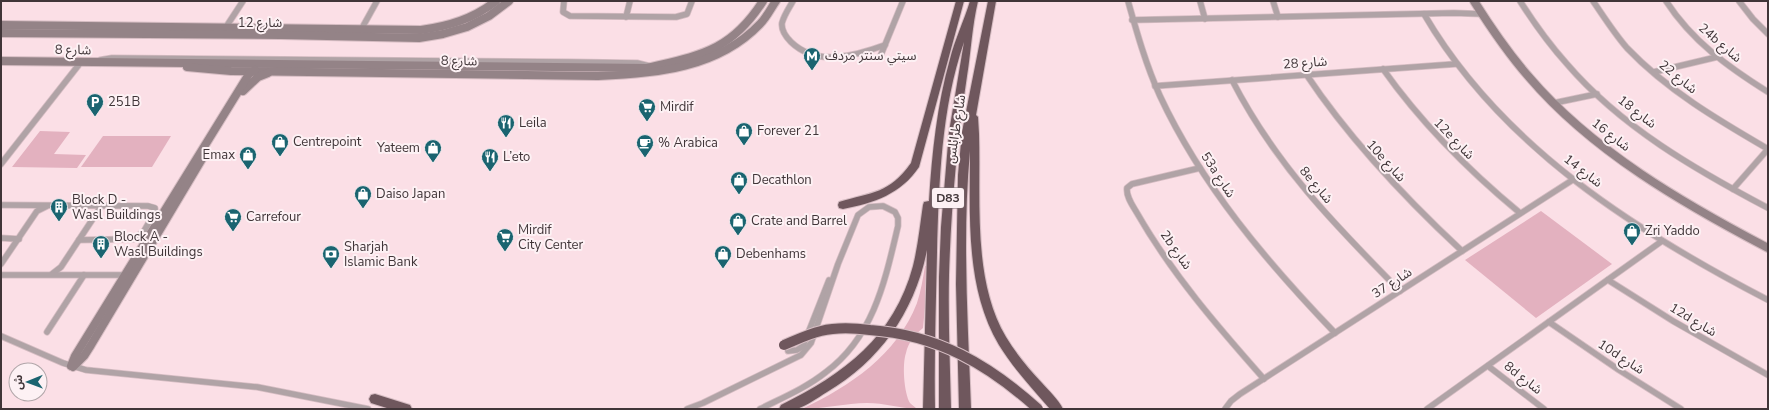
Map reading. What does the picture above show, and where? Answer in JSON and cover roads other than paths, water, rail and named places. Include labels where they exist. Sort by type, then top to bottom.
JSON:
[{"type":"highway","points":[[843,205],[869,199],[893,189],[907,177],[916,164],[960,1]]},
{"type":"highway","name":"شارع طرابلس","points":[[945,409],[944,277],[950,168],[968,42],[968,23],[974,1]]},
{"type":"highway","name":"شارع طرابلس","points":[[965,409],[961,284],[962,209],[966,132],[972,112],[992,1]]},
{"type":"highway","points":[[785,409],[827,387],[847,374],[864,359],[879,343],[896,320],[909,296],[917,273],[948,82],[960,41],[968,23]]},
{"type":"highway","points":[[972,112],[974,132],[974,184],[982,293],[994,325],[1003,342],[1057,409]]},
{"type":"highway","points":[[929,409],[928,378],[935,168]]},
{"type":"highway","points":[[785,347],[833,329],[889,331],[907,335],[951,348],[974,359],[998,374],[1021,392],[1038,409]]},
{"type":"highway","points":[[375,399],[406,409]]},
{"type":"street","points":[[171,33],[190,30],[229,29],[227,27],[242,1]]},
{"type":"street","points":[[362,28],[377,1]]},
{"type":"street","name":"شارع 12","points":[[1,25],[362,28],[414,30],[437,28],[461,22],[481,13],[496,1]]},
{"type":"street","name":"شارع 12","points":[[1,33],[171,33],[410,38],[430,37],[454,32],[477,23],[497,11],[509,1]]},
{"type":"street","points":[[626,17],[630,1]]},
{"type":"street","points":[[564,3],[563,12],[570,16],[676,17],[687,14],[692,1]]},
{"type":"street","name":"شارع 8","points":[[1,61],[144,62],[252,68],[296,68],[306,65],[651,67],[714,50],[737,36],[750,21],[763,1]]},
{"type":"street","name":"شارع 8","points":[[144,62],[231,71],[252,68],[276,71],[598,76],[646,74],[695,63],[719,55],[737,45],[760,24],[776,1]]},
{"type":"street","points":[[793,1],[784,20],[782,30],[787,38],[805,51],[822,56],[841,57],[861,54],[885,45]]},
{"type":"street","points":[[880,57],[903,1]]},
{"type":"street","name":"53a شارع","points":[[1128,1],[1141,52],[1155,86],[1175,126],[1200,168],[1225,206],[1266,258],[1300,297],[1336,333]]},
{"type":"street","points":[[1200,1],[1205,19]]},
{"type":"street","points":[[1273,1],[1278,17]]},
{"type":"street","name":"شارع 16","points":[[1474,1],[1500,42],[1515,61],[1556,104],[1598,141],[1646,176],[1701,212],[1768,248]]},
{"type":"street","name":"شارع 18","points":[[1520,1],[1541,33],[1557,53],[1597,94],[1658,142],[1768,208]]},
{"type":"street","name":"شارع 22","points":[[1593,1],[1608,25],[1621,41],[1654,72],[1705,112],[1768,149]]},
{"type":"street","name":"24b شارع","points":[[1666,1],[1688,30],[1717,57],[1768,92]]},
{"type":"street","points":[[1739,1],[1753,19],[1768,34]]},
{"type":"street","points":[[1132,20],[1481,13]]},
{"type":"street","name":"شارع 14","points":[[1424,14],[1456,64],[1500,115],[1574,179],[1662,241],[1720,275],[1768,300]]},
{"type":"street","points":[[281,35],[286,31],[317,28]]},
{"type":"street","points":[[1654,72],[1717,57]]},
{"type":"street","points":[[97,62],[112,58],[312,59],[637,63],[651,67]]},
{"type":"street","points":[[1,164],[81,62]]},
{"type":"street","name":"شارع 28","points":[[1155,86],[1456,64]]},
{"type":"street","points":[[367,72],[373,68],[388,68],[396,66]]},
{"type":"street","points":[[72,366],[84,356],[91,345],[177,201],[240,92],[252,68]]},
{"type":"street","name":"12e شارع","points":[[1383,69],[1406,102],[1447,149],[1472,173],[1520,213]]},
{"type":"street","points":[[231,71],[240,76],[240,92]]},
{"type":"street","points":[[72,366],[74,356],[123,275],[240,92],[258,77],[276,71]]},
{"type":"street","name":"10e شارع","points":[[1306,74],[1330,111],[1363,152],[1403,196],[1462,251]]},
{"type":"street","name":"8e شارع","points":[[1232,80],[1260,129],[1286,166],[1328,217],[1400,291]]},
{"type":"street","points":[[1556,104],[1597,94]]},
{"type":"street","points":[[1733,188],[1768,149]]},
{"type":"street","name":"2b شارع","points":[[1200,168],[1132,184],[1128,186],[1126,190],[1127,195],[1157,244],[1199,302],[1229,340],[1264,379]]},
{"type":"street","points":[[177,201],[175,197],[190,169]]},
{"type":"street","name":"شارع 37","points":[[1225,409],[1231,401],[1240,394],[1574,179]]},
{"type":"street","points":[[1,205],[151,206],[156,210],[144,231],[134,239],[79,240]]},
{"type":"street","points":[[34,205],[37,211]]},
{"type":"street","points":[[1,264],[37,211],[50,205]]},
{"type":"street","points":[[48,275],[61,267],[102,205]]},
{"type":"street","points":[[686,409],[703,403],[793,360],[801,354],[811,343],[838,264],[856,218],[862,210],[870,206],[887,206],[896,213],[899,219],[898,226],[878,304],[864,333],[848,355],[827,372],[805,386],[760,409]]},
{"type":"street","points":[[128,283],[126,278],[148,241],[150,233]]},
{"type":"street","points":[[1,238],[19,239]]},
{"type":"street","points":[[1427,409],[1662,241]]},
{"type":"street","points":[[785,347],[797,350],[803,346],[831,276],[838,264]]},
{"type":"street","points":[[1,275],[123,275]]},
{"type":"street","points":[[48,332],[84,275]]},
{"type":"street","name":"12d شارع","points":[[1608,280],[1684,328],[1768,375]]},
{"type":"street","name":"10d شارع","points":[[1549,322],[1619,370],[1681,409]]},
{"type":"street","points":[[1,336],[72,366],[95,371],[257,387],[368,409]]},
{"type":"street","name":"8d شارع","points":[[1488,366],[1544,409]]},
{"type":"place","name":"سيتي سنتر مردف","points":[[812,71]]},
{"type":"place","name":"251B","points":[[95,117]]},
{"type":"place","name":"Mirdif","points":[[647,122]]},
{"type":"place","name":"Leila","points":[[506,138]]},
{"type":"place","name":"Forever 21","points":[[744,146]]},
{"type":"place","name":"Centrepoint","points":[[280,157]]},
{"type":"place","name":"% Arabica","points":[[645,158]]},
{"type":"place","name":"Yateem","points":[[433,163]]},
{"type":"place","name":"Emax","points":[[248,170]]},
{"type":"place","name":"L’eto","points":[[490,172]]},
{"type":"place","name":"Decathlon","points":[[739,195]]},
{"type":"place","name":"Daiso Japan","points":[[363,209]]},
{"type":"place","name":"Block D - Wasl Buildings","points":[[59,222]]},
{"type":"place","name":"Carrefour","points":[[233,232]]},
{"type":"place","name":"Crate and Barrel","points":[[738,236]]},
{"type":"place","name":"Zri Yaddo","points":[[1632,246]]},
{"type":"place","name":"Mirdif City Center","points":[[505,252]]},
{"type":"place","name":"Block A - Wasl Buildings","points":[[101,259]]},
{"type":"place","name":"Sharjah Islamic Bank","points":[[331,269]]},
{"type":"place","name":"Debenhams","points":[[723,269]]}]
